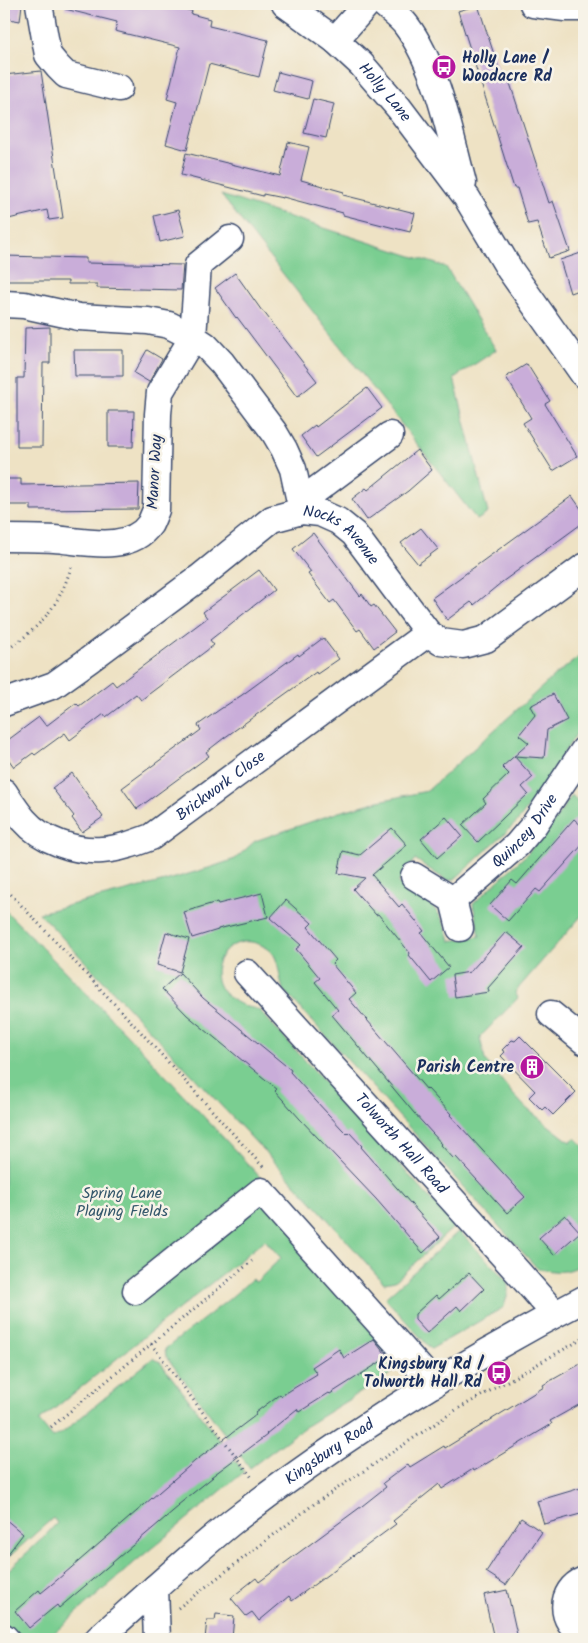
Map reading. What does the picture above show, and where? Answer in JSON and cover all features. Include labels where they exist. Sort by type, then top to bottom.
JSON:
[{"type":"street","points":[[39,4],[48,56],[58,67],[66,75],[119,88]]},
{"type":"street","name":"Holly Lane","points":[[285,4],[335,40],[361,64],[399,108],[467,198],[510,270],[584,375]]},
{"type":"street","points":[[335,40],[367,4]]},
{"type":"street","name":"Holly Lane","points":[[384,4],[406,25],[428,65],[441,102],[467,198]]},
{"type":"street","points":[[533,4],[584,8]]},
{"type":"street","points":[[194,337],[198,265],[230,239]]},
{"type":"street","points":[[4,304],[24,305],[79,317],[148,321],[169,325],[194,337],[222,363],[274,432],[293,468],[301,506],[390,435]]},
{"type":"street","name":"Manor Way","points":[[4,538],[54,539],[107,544],[127,540],[150,524],[156,510],[160,392],[194,337]]},
{"type":"street","name":"Nocks Avenue","points":[[4,704],[54,685],[199,578],[272,519],[301,506],[338,521],[354,534],[428,633],[442,642],[463,645],[486,639],[584,568]]},
{"type":"street","name":"Brickwork Close","points":[[4,792],[25,821],[44,836],[63,844],[80,849],[102,850],[126,846],[151,837],[428,633]]},
{"type":"street","name":"Quincey Drive","points":[[454,900],[517,845],[534,825],[584,750]]},
{"type":"street","points":[[414,876],[454,900],[460,928]]},
{"type":"street","name":"Tolworth Hall Road","points":[[247,973],[554,1314]]},
{"type":"street","points":[[551,1014],[584,1041]]},
{"type":"street","points":[[136,1291],[261,1190],[434,1384]]},
{"type":"street","name":"Kingsbury Road","points":[[98,1639],[231,1523],[302,1470],[434,1384],[554,1314],[584,1299]]},
{"type":"street","points":[[584,1580],[572,1588],[567,1595],[565,1613],[570,1624],[584,1634]]},
{"type":"street","points":[[155,1588],[157,1639]]},
{"type":"path","points":[[4,652],[30,633],[54,606],[66,583],[77,542]]},
{"type":"path","points":[[4,887],[139,1030],[266,1170]]},
{"type":"path","points":[[51,1427],[252,1262]]},
{"type":"path","points":[[175,1615],[178,1607],[314,1504],[456,1410],[584,1338]]},
{"type":"path","points":[[151,1344],[266,1497]]},
{"type":"green space","points":[[221,195],[446,267],[496,350],[454,378],[488,513],[477,520]]},
{"type":"green space","points":[[584,653],[584,722],[517,822],[455,879],[447,881],[415,859],[398,883],[432,906],[447,929],[450,941],[480,936],[473,904],[526,855],[553,823],[572,795],[584,808],[584,913],[515,992],[518,998],[480,1037],[485,1060],[526,1108],[570,1142],[575,1138],[584,1147],[584,1264],[562,1271],[538,1269],[283,989],[277,963],[270,950],[252,942],[241,942],[231,946],[218,962],[216,972],[218,983],[224,993],[238,1003],[261,1012],[455,1226],[395,1281],[384,1283],[315,1205],[39,913],[212,867],[235,859],[255,841],[339,812],[427,791],[553,677]]},
{"type":"green space","name":"Spring Lane Playing Fields","points":[[4,909],[137,1045],[424,1353],[306,1426],[250,1468],[166,1356],[165,1349],[252,1279],[256,1282],[281,1258],[265,1240],[39,1421],[53,1438],[62,1433],[153,1358],[160,1362],[244,1472],[135,1562],[47,1639],[18,1639],[4,1623],[4,1574],[57,1523],[53,1518],[4,1561]]},
{"type":"green space","points":[[459,1231],[506,1280],[508,1286],[507,1297],[504,1307],[431,1349],[385,1298]]},
{"type":"building","points":[[4,4],[22,4],[20,21],[4,18]]},
{"type":"building","points":[[66,4],[163,4],[192,11],[191,14],[210,19],[209,26],[268,40],[259,77],[209,64],[187,150],[166,144],[177,102],[167,99],[180,47],[115,31],[117,22],[65,9]]},
{"type":"building","points":[[478,5],[501,76],[507,74],[549,203],[553,201],[570,251],[549,258],[537,222],[528,224],[517,188],[514,188],[458,11]]},
{"type":"building","points":[[41,71],[63,218],[49,220],[47,210],[4,220],[4,75]]},
{"type":"building","points":[[278,72],[312,81],[308,99],[273,90]]},
{"type":"building","points":[[313,99],[334,104],[326,138],[304,133]]},
{"type":"building","points":[[288,142],[309,147],[301,180],[344,192],[343,195],[415,213],[410,232],[283,197],[263,194],[263,196],[181,175],[186,153],[280,176]]},
{"type":"building","points":[[178,210],[185,236],[160,242],[154,216]]},
{"type":"building","points":[[584,252],[584,288],[570,293],[560,260]]},
{"type":"building","points":[[4,256],[86,258],[86,263],[183,265],[181,290],[97,288],[97,284],[68,284],[68,281],[4,281]]},
{"type":"building","points":[[235,273],[317,381],[297,397],[215,288]]},
{"type":"building","points":[[50,327],[50,363],[43,363],[42,447],[17,447],[17,378],[24,378],[25,328]]},
{"type":"building","points":[[74,350],[123,350],[123,376],[75,376]]},
{"type":"building","points":[[147,350],[162,359],[149,382],[134,373]]},
{"type":"building","points":[[527,364],[550,401],[545,404],[577,456],[553,471],[523,423],[531,418],[506,377]]},
{"type":"building","points":[[367,388],[382,408],[316,457],[301,436],[315,425],[316,427]]},
{"type":"building","points":[[108,411],[134,411],[133,447],[108,447]]},
{"type":"building","points":[[417,450],[432,470],[408,491],[367,520],[352,499],[366,488],[368,490]]},
{"type":"building","points":[[4,479],[21,479],[21,485],[139,483],[138,509],[31,510],[31,505],[4,505]]},
{"type":"building","points":[[572,496],[584,513],[584,522],[474,605],[471,602],[447,620],[432,598]]},
{"type":"building","points":[[421,528],[438,549],[418,564],[401,543]]},
{"type":"building","points":[[313,533],[360,596],[362,594],[371,607],[374,605],[395,632],[374,648],[360,629],[357,631],[334,600],[330,603],[308,574],[311,572],[293,549]]},
{"type":"building","points":[[259,570],[274,590],[210,640],[214,645],[141,700],[136,694],[106,717],[104,714],[70,740],[65,733],[35,755],[33,753],[14,767],[4,753],[4,743],[39,717],[46,726],[76,703],[79,706],[112,681],[116,686],[207,618],[203,612]]},
{"type":"building","points":[[323,638],[339,659],[317,674],[316,672],[224,738],[206,752],[209,756],[137,809],[122,788],[201,730],[198,725]]},
{"type":"building","points":[[553,694],[567,720],[547,730],[544,758],[514,756],[529,743],[519,735],[535,715],[530,706]]},
{"type":"building","points":[[514,756],[533,777],[522,787],[528,794],[478,842],[462,825],[486,803],[483,799],[509,774],[502,767]]},
{"type":"building","points":[[72,773],[103,817],[82,832],[72,818],[74,816],[52,788]]},
{"type":"building","points":[[446,817],[462,836],[437,858],[421,839]]},
{"type":"building","points":[[574,819],[584,828],[584,843],[540,892],[536,889],[508,921],[490,905],[512,880],[517,884]]},
{"type":"building","points":[[392,828],[407,845],[372,875],[399,907],[402,904],[424,931],[421,933],[449,967],[431,982],[378,914],[376,915],[353,889],[365,878],[338,873],[343,851],[360,855]]},
{"type":"building","points":[[262,893],[268,917],[218,929],[192,938],[184,912],[217,902],[218,904]]},
{"type":"building","points":[[286,900],[312,923],[308,927],[336,960],[332,964],[356,993],[349,999],[427,1090],[525,1197],[507,1213],[456,1157],[454,1159],[441,1145],[332,1015],[338,1010],[315,982],[320,978],[296,949],[301,945],[270,918]]},
{"type":"building","points":[[166,932],[189,939],[180,972],[157,965]]},
{"type":"building","points":[[506,932],[524,947],[488,988],[489,992],[455,997],[452,975],[470,972]]},
{"type":"building","points":[[180,973],[203,998],[291,1070],[290,1072],[342,1129],[347,1134],[349,1132],[362,1146],[440,1237],[423,1253],[376,1199],[275,1091],[277,1089],[187,1015],[162,989]]},
{"type":"building","name":"Parish Centre","points":[[520,1036],[576,1092],[553,1115],[545,1107],[542,1110],[529,1097],[535,1091],[501,1056],[505,1052],[502,1050],[512,1040],[515,1041]]},
{"type":"building","points":[[565,1215],[580,1232],[554,1255],[539,1238]]},
{"type":"building","points":[[469,1273],[484,1289],[461,1311],[457,1306],[427,1333],[415,1320],[415,1314],[436,1295],[439,1299]]},
{"type":"building","points":[[374,1339],[388,1357],[299,1412],[297,1409],[267,1435],[211,1477],[213,1477],[59,1608],[57,1605],[29,1628],[15,1611],[39,1590],[41,1593],[57,1580],[195,1461],[256,1415],[255,1413],[280,1394],[281,1396],[317,1374],[312,1367],[339,1349],[344,1358]]},
{"type":"building","points":[[584,1362],[584,1402],[550,1421],[552,1424],[474,1471],[473,1469],[442,1489],[439,1484],[393,1521],[396,1524],[292,1601],[289,1596],[259,1621],[252,1612],[246,1616],[231,1598],[256,1578],[259,1582],[362,1506],[386,1487],[383,1483],[408,1464],[410,1467],[444,1446],[445,1448],[544,1387],[543,1385]]},
{"type":"building","points":[[584,1487],[584,1513],[544,1524],[537,1501]]},
{"type":"building","points":[[4,1518],[23,1534],[4,1559]]},
{"type":"building","points":[[521,1518],[542,1532],[506,1585],[486,1572]]},
{"type":"building","points":[[507,1590],[518,1639],[494,1639],[484,1595]]},
{"type":"building","points":[[216,1614],[234,1616],[232,1639],[205,1639],[207,1620],[215,1620]]},
{"type":"place","name":"Holly Lane / Woodacre Rd","points":[[444,67]]},
{"type":"place","name":"Parish Centre","points":[[532,1067]]},
{"type":"place","name":"Kingsbury Rd / Tolworth Hall Rd","points":[[499,1373]]}]
